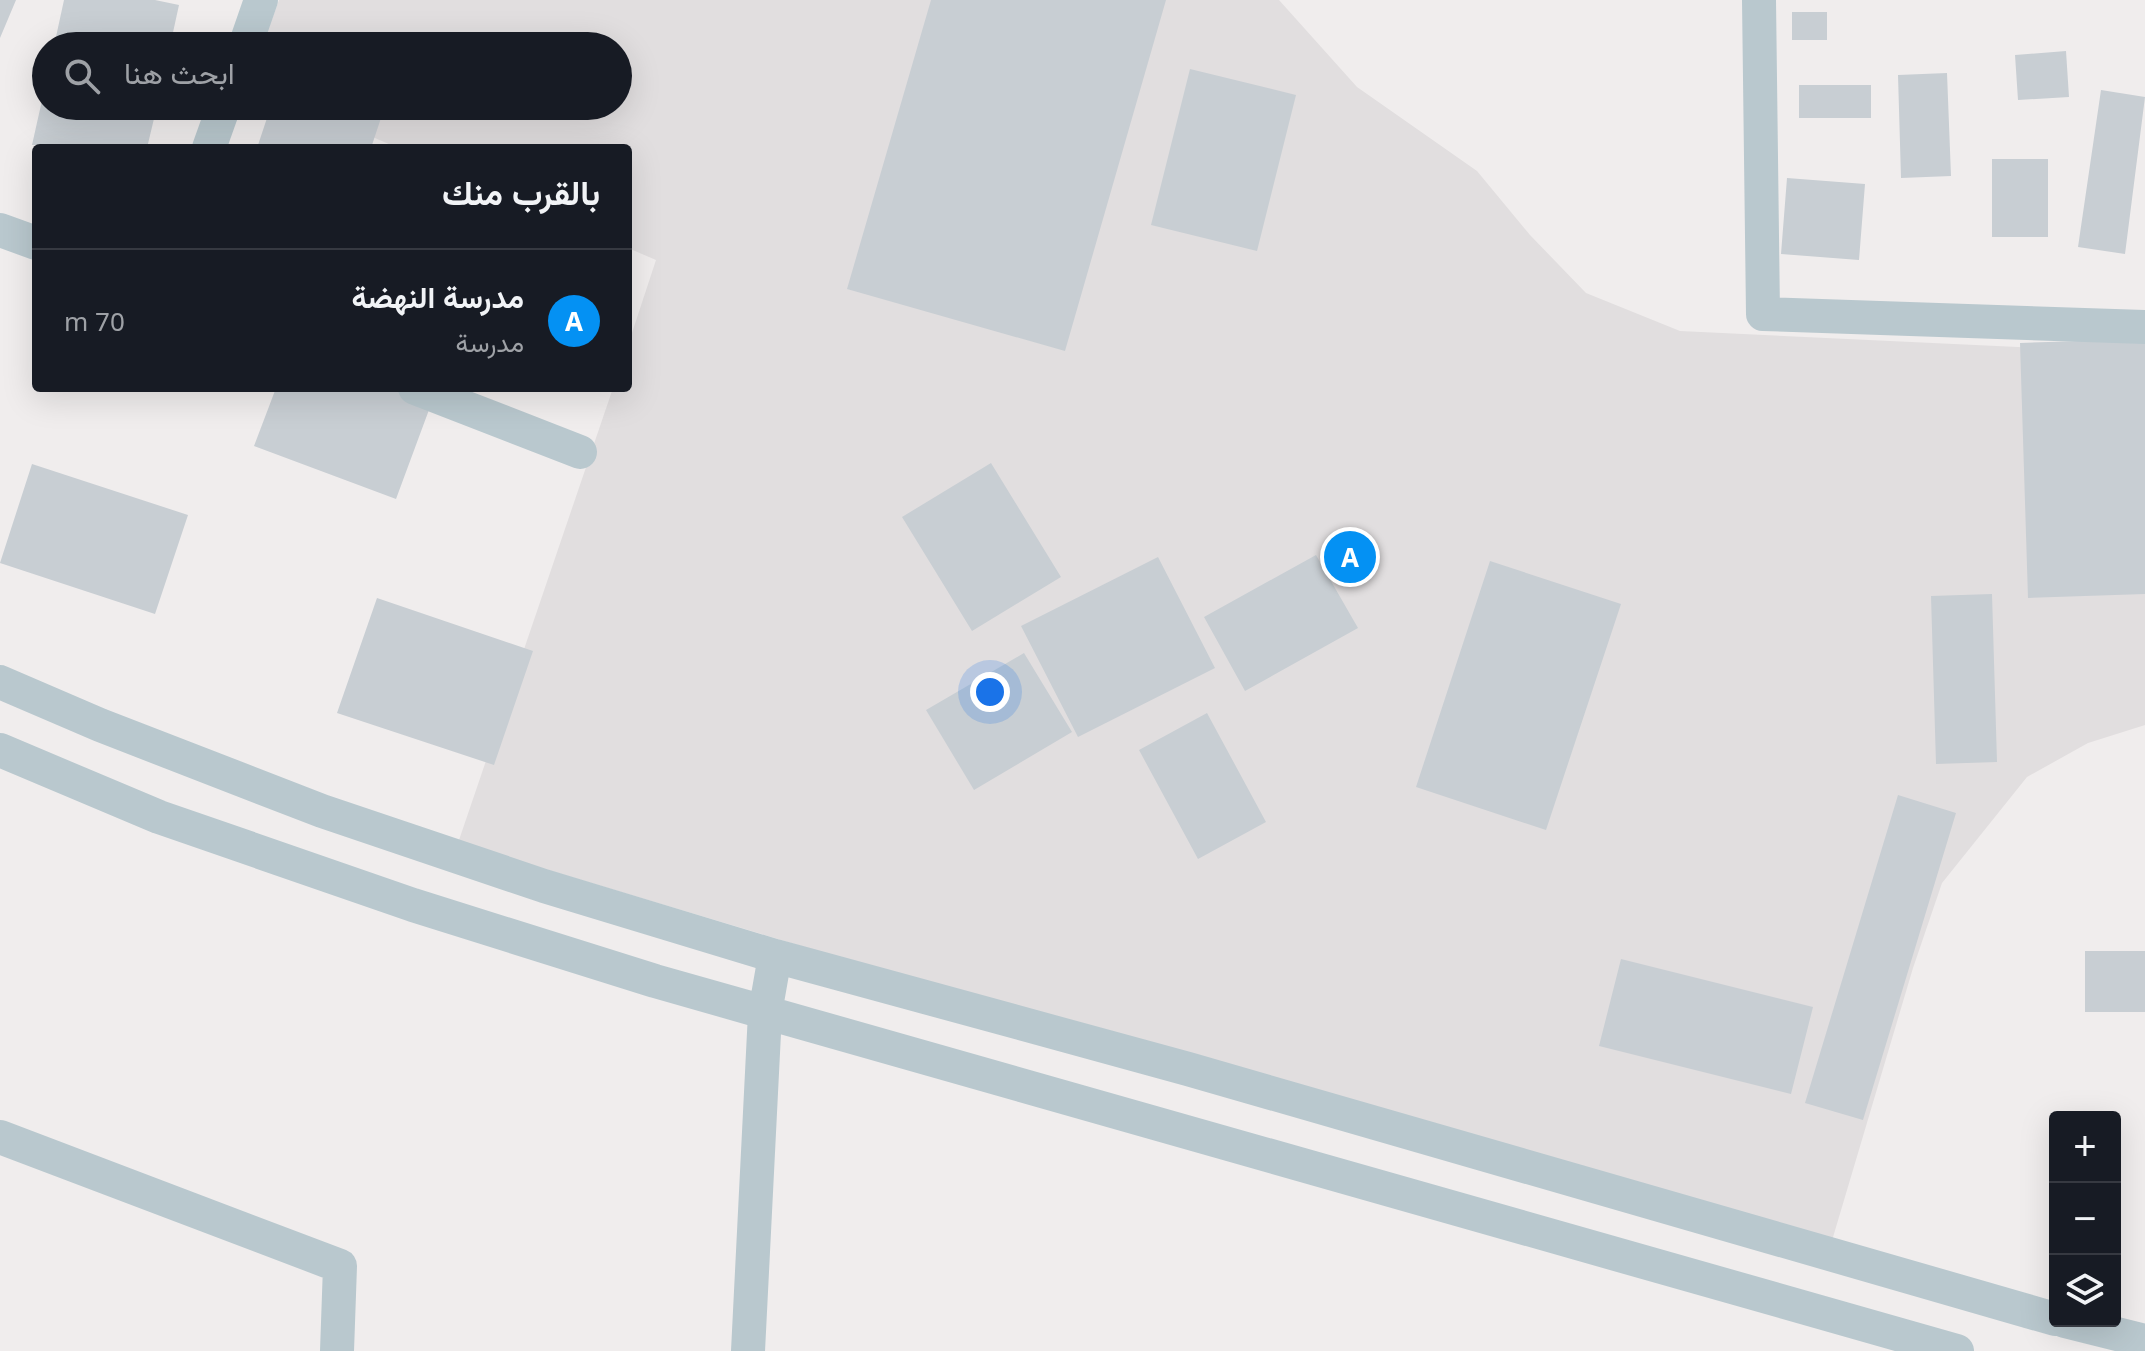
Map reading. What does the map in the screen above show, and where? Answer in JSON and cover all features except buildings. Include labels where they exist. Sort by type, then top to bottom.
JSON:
[{"type":"street","points":[[250,32],[261,0]]},
{"type":"street","points":[[1759,0],[1763,314],[2145,327]]},
{"type":"street","points":[[210,144],[219,120]]},
{"type":"street","points":[[0,230],[32,242]]},
{"type":"street","points":[[425,392],[580,452]]},
{"type":"street","points":[[0,682],[100,725],[322,811],[544,886],[775,956],[1276,1094],[2049,1317]]},
{"type":"street","points":[[0,750],[159,817],[340,880],[765,1013],[1957,1351]]},
{"type":"street","points":[[748,1351],[765,1013],[775,956]]},
{"type":"street","points":[[0,1137],[340,1266],[337,1351]]},
{"type":"street","points":[[2089,1327],[2145,1341]]},
{"type":"shaded area","points":[[279,0],[1279,0],[1357,87],[1477,171],[1530,235],[1586,293],[1680,331],[2145,353],[2145,725],[2088,743],[2027,777],[1942,883],[1913,968],[1828,1254],[458,843],[612,392],[632,392],[632,333],[656,260],[632,250],[632,144],[389,144],[333,120],[632,120],[632,32],[267,32]]},
{"type":"place","name":"مدرسة النهضة","points":[[1350,557]]}]
